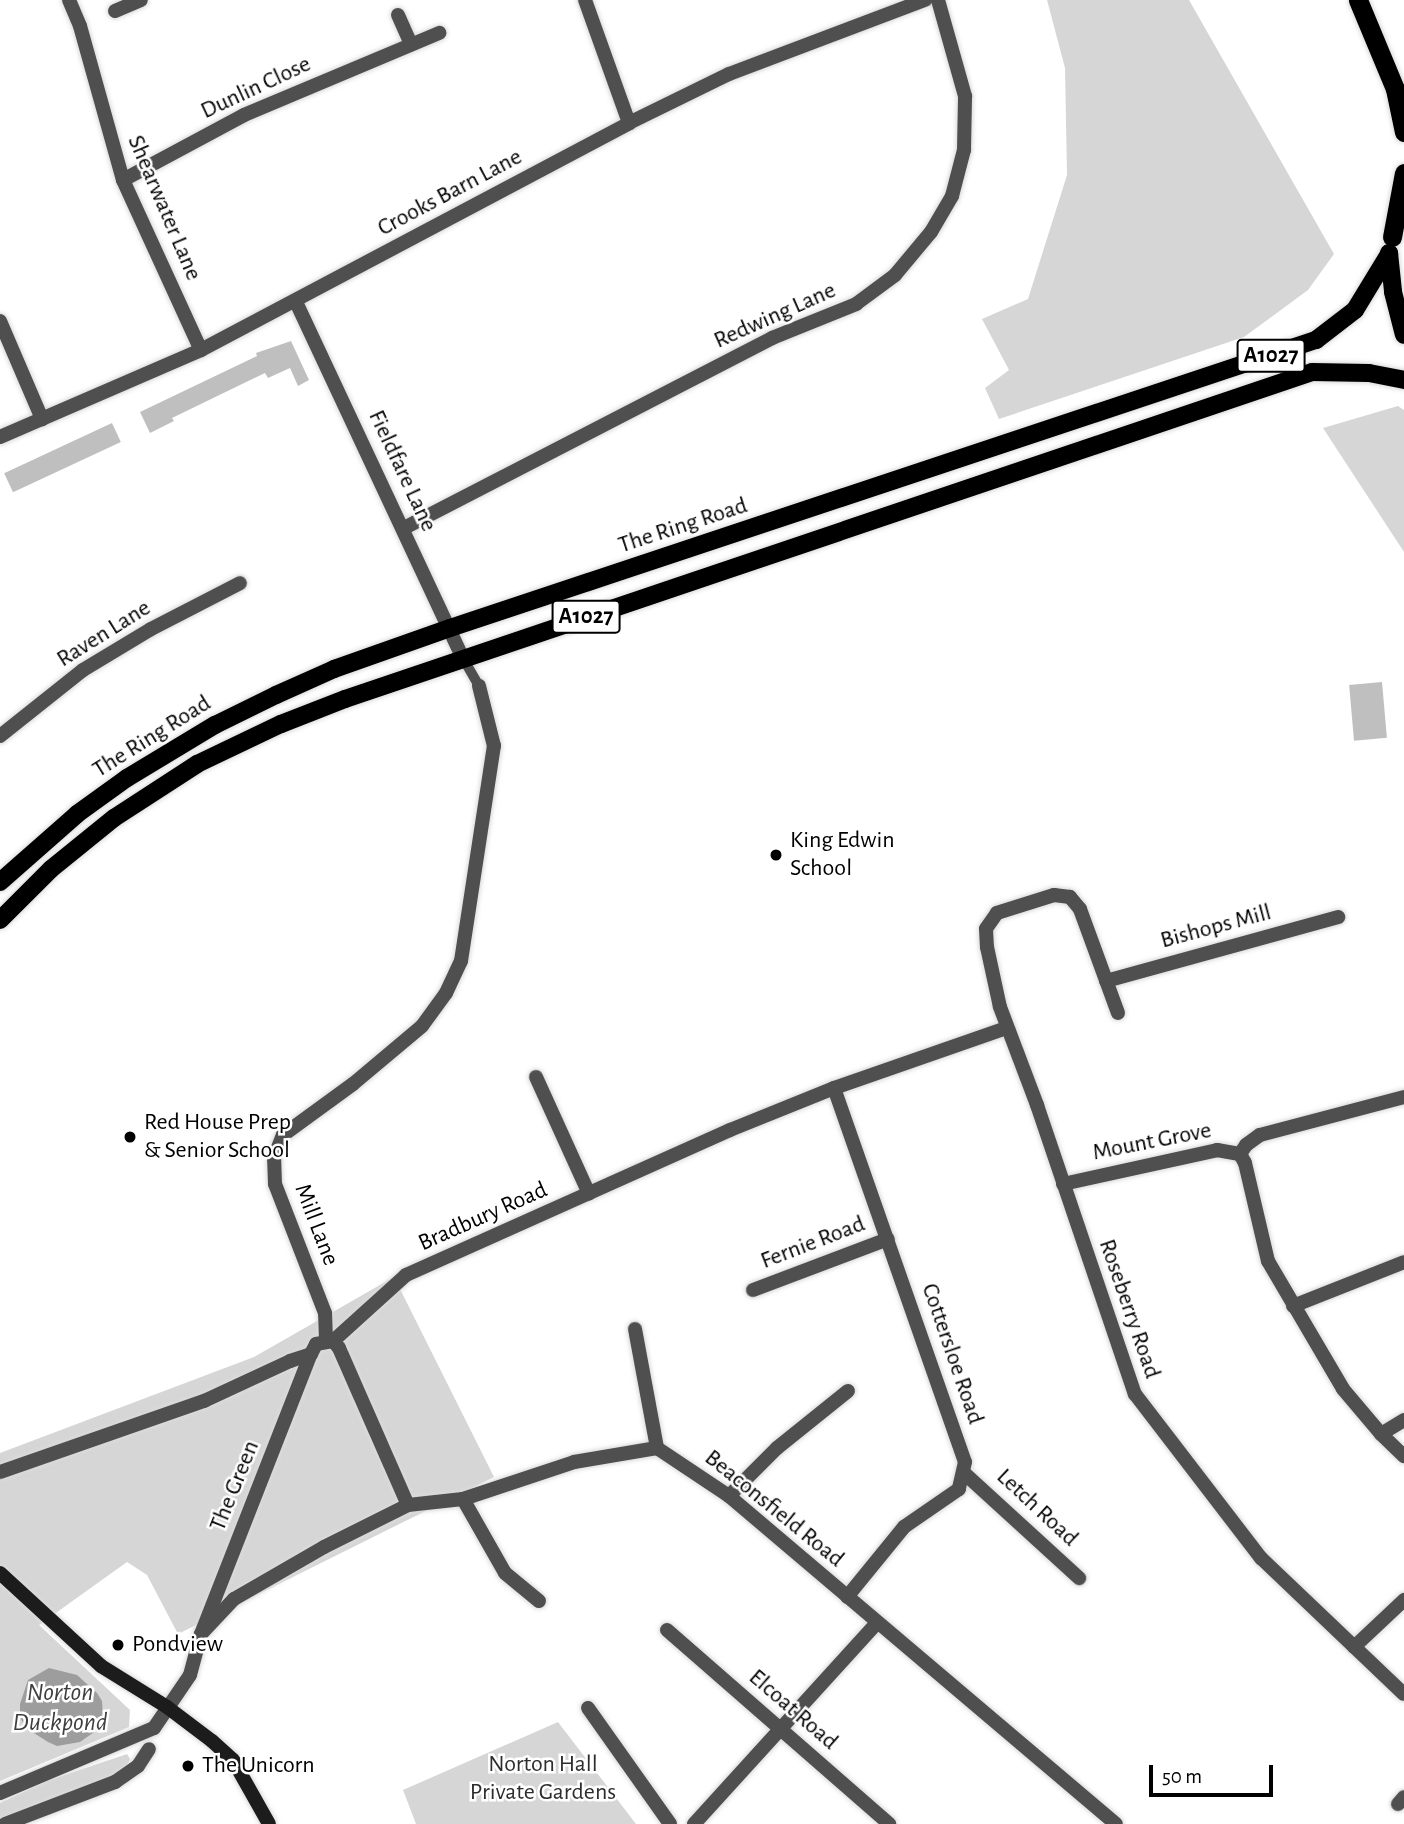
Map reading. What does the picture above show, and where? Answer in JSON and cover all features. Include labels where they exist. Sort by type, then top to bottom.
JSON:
[{"type":"highway","points":[[1358,0],[1395,89],[1404,132]]},
{"type":"highway","points":[[1391,246],[1404,173]]},
{"type":"main road","name":"A1027","points":[[1391,246],[1404,217]]},
{"type":"main road","points":[[1391,246],[1393,292],[1404,335]]},
{"type":"main road","name":"The Ring Road","points":[[0,882],[77,814],[127,778],[215,724],[334,669],[1316,340],[1355,310],[1391,246]]},
{"type":"main road","name":"The Ring Road","points":[[0,920],[51,869],[114,818],[197,765],[281,724],[651,594],[1312,372],[1369,373],[1404,380]]},
{"type":"main road","points":[[0,1573],[101,1666],[167,1707],[233,1760],[269,1824]]},
{"type":"street","name":"Shearwater Lane","points":[[69,0],[80,26],[123,180],[201,350]]},
{"type":"street","points":[[115,11],[141,0]]},
{"type":"street","points":[[585,0],[629,123]]},
{"type":"street","name":"Crooks Barn Lane","points":[[0,437],[201,350],[296,302],[629,123],[729,74],[925,0]]},
{"type":"street","name":"Redwing Lane","points":[[404,528],[772,338],[856,304],[895,275],[931,232],[952,196],[964,150],[965,96],[938,0]]},
{"type":"street","points":[[398,16],[411,44]]},
{"type":"street","name":"Dunlin Close","points":[[123,180],[244,115],[439,33]]},
{"type":"street","name":"Fieldfare Lane","points":[[296,302],[464,660]]},
{"type":"street","points":[[0,321],[42,419]]},
{"type":"street","name":"Raven Lane","points":[[0,735],[83,670],[151,629],[240,583]]},
{"type":"street","points":[[464,660],[480,686]]},
{"type":"street","name":"Mill Lane","points":[[408,1505],[339,1348],[329,1341],[324,1313],[275,1184],[274,1158],[283,1135],[354,1084],[422,1026],[446,993],[461,961],[494,746],[480,686]]},
{"type":"street","name":"Roseberry Road","points":[[1106,981],[1080,909],[1070,897],[1054,895],[997,913],[986,929],[986,947],[1006,1028],[1037,1105],[1135,1394],[1261,1558],[1404,1693]]},
{"type":"street","name":"Bishops Mill","points":[[1106,981],[1338,917]]},
{"type":"street","points":[[1106,981],[1118,1013]]},
{"type":"street","name":"Bradbury Road","points":[[0,1472],[204,1401],[311,1354],[316,1344],[329,1341],[407,1275],[834,1088],[1006,1028]]},
{"type":"street","points":[[536,1077],[589,1194]]},
{"type":"street","name":"Cottersloe Road","points":[[834,1088],[965,1462],[964,1473]]},
{"type":"street","name":"Mount Grove","points":[[1063,1184],[1217,1150],[1240,1154],[1246,1145],[1260,1135],[1404,1097]]},
{"type":"street","points":[[1240,1154],[1245,1163],[1268,1261],[1343,1389],[1381,1434],[1404,1456]]},
{"type":"street","name":"Fernie Road","points":[[753,1290],[888,1239]]},
{"type":"street","points":[[1293,1306],[1404,1262]]},
{"type":"street","points":[[201,1634],[234,1599],[324,1547],[408,1505],[463,1499],[574,1462],[657,1448],[635,1329]]},
{"type":"street","name":"The Green","points":[[143,1734],[154,1728],[190,1675],[201,1634],[311,1354]]},
{"type":"street","points":[[729,1496],[777,1448],[848,1391]]},
{"type":"street","points":[[1381,1434],[1404,1420]]},
{"type":"street","name":"Beaconsfield Road","points":[[657,1448],[729,1496],[1116,1824]]},
{"type":"street","points":[[847,1597],[904,1527],[959,1489],[964,1473]]},
{"type":"street","name":"Letch Road","points":[[964,1473],[1079,1578]]},
{"type":"street","points":[[463,1499],[505,1573],[539,1601]]},
{"type":"street","points":[[1354,1647],[1404,1600]]},
{"type":"street","points":[[694,1824],[877,1623]]},
{"type":"street","name":"Elcoat Road","points":[[667,1629],[889,1824]]},
{"type":"street","points":[[588,1708],[670,1824]]},
{"type":"street","points":[[0,1793],[143,1734],[155,1767]]},
{"type":"street","points":[[5,1824],[115,1782],[138,1766],[149,1749]]},
{"type":"green space","points":[[1047,0],[1189,0],[1334,254],[1308,290],[1244,337],[999,419],[985,388],[1009,370],[982,319],[1028,299],[1067,175],[1065,68]]},
{"type":"green space","points":[[1398,406],[1404,410],[1404,552],[1323,428]]},
{"type":"green space","points":[[394,1277],[494,1477],[178,1634],[147,1575],[127,1562],[39,1625],[130,1710],[129,1727],[0,1781],[0,1453],[254,1357]]},
{"type":"green space","name":"Norton Hall Private Gardens","points":[[558,1722],[636,1824],[416,1824],[403,1790]]},
{"type":"green space","points":[[127,1754],[130,1759],[126,1768],[114,1776],[0,1820],[0,1803],[47,1781]]},
{"type":"water","name":"Norton Duckpond","points":[[49,1668],[77,1675],[102,1701],[103,1718],[100,1728],[80,1742],[57,1746],[26,1728],[20,1717],[20,1704],[28,1680]]},
{"type":"building","points":[[291,341],[309,380],[298,386],[290,368],[268,378],[265,373],[172,418],[174,421],[150,433],[140,412],[257,356],[256,353]]},
{"type":"building","points":[[112,423],[121,442],[13,492],[4,473]]},
{"type":"building","points":[[1382,682],[1387,738],[1354,741],[1349,685]]},
{"type":"place","name":"King Edwin School","points":[[776,855]]},
{"type":"place","name":"Red House Prep & Senior School","points":[[130,1137]]},
{"type":"place","name":"Pondview","points":[[118,1645]]},
{"type":"place","name":"The Unicorn","points":[[188,1766]]}]
